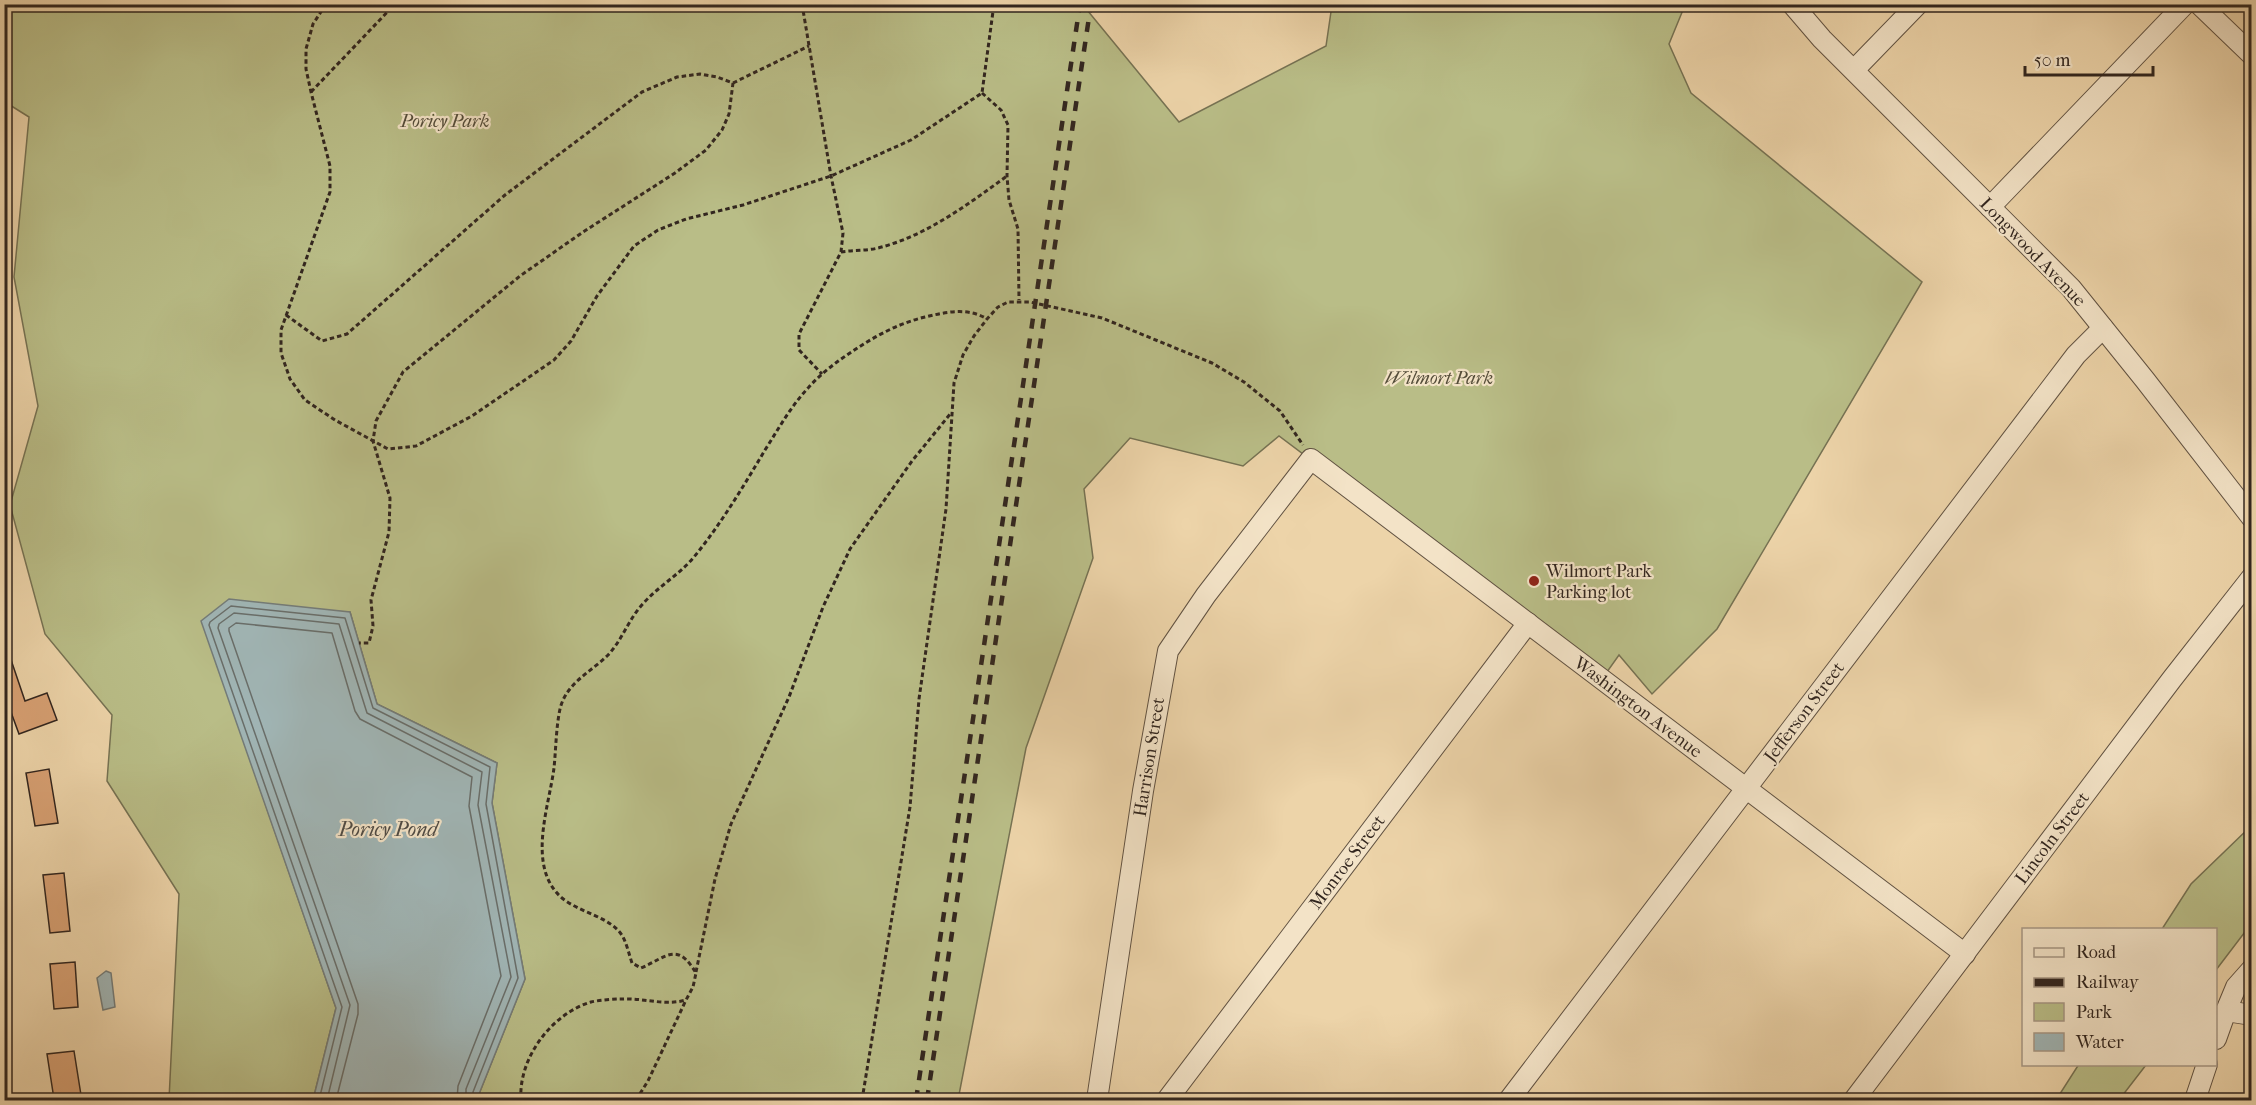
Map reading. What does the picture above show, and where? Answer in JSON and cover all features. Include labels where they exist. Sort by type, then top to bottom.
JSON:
[{"type":"street","name":"Longwood Avenue","points":[[1792,4],[1822,39],[2071,288],[2252,518]]},
{"type":"street","points":[[1854,70],[1918,4]]},
{"type":"street","points":[[1990,207],[2185,4]]},
{"type":"street","points":[[2199,4],[2252,55]]},
{"type":"street","name":"Jefferson Street","points":[[1509,1101],[2069,364],[2103,328]]},
{"type":"street","name":"Washington Avenue","points":[[1311,459],[1965,954]]},
{"type":"street","name":"Harrison Street","points":[[1097,1101],[1143,791],[1168,651],[1206,595],[1311,459]]},
{"type":"street","name":"Lincoln Street","points":[[1854,1101],[2172,679],[2252,577]]},
{"type":"street","name":"Monroe Street","points":[[1167,1101],[1528,623]]},
{"type":"street","points":[[2217,1036],[2236,987],[2252,969]]},
{"type":"street","points":[[2226,1011],[2252,1015]]},
{"type":"street","points":[[2196,1101],[2207,1066]]},
{"type":"path","points":[[326,4],[314,24],[306,49],[306,69],[330,166],[330,192],[281,330],[281,353],[290,380],[304,400],[388,449],[416,447],[472,416],[554,360],[571,341],[597,296],[634,246],[658,230],[686,219],[743,205],[831,176],[911,140],[982,93],[994,4]]},
{"type":"path","points":[[311,92],[395,4]]},
{"type":"path","points":[[802,4],[843,233],[841,252],[799,334],[799,350],[822,374]]},
{"type":"path","points":[[286,315],[322,341],[347,334],[505,195],[642,92],[677,77],[700,74],[733,83],[809,46]]},
{"type":"path","points":[[359,643],[369,643],[371,637],[373,626],[371,600],[389,532],[390,498],[373,441],[376,421],[403,372],[520,276],[706,150],[722,130],[729,114],[733,83]]},
{"type":"path","points":[[982,93],[1001,110],[1008,125],[1007,176],[1010,200],[1018,229],[1019,300]]},
{"type":"path","points":[[841,252],[876,248],[909,238],[943,219],[1007,176]]},
{"type":"path","points":[[862,1101],[910,807],[919,699],[946,508],[951,413],[957,369],[963,355],[987,319],[998,307],[1019,300],[1102,318],[1226,370],[1266,398],[1280,411],[1294,429],[1311,459]]},
{"type":"path","points":[[696,973],[690,963],[679,954],[664,955],[641,968],[632,963],[622,935],[605,920],[580,911],[561,897],[547,878],[543,853],[545,824],[561,708],[567,692],[585,672],[607,656],[624,634],[639,607],[678,575],[694,557],[713,533],[790,410],[822,374],[856,349],[911,320],[963,311],[977,313],[987,319]]},
{"type":"path","points":[[636,1101],[693,987],[715,879],[731,824],[789,697],[832,588],[850,549],[912,461],[951,413]]},
{"type":"path","points":[[521,1101],[527,1066],[540,1039],[563,1016],[591,1002],[623,999],[671,1004],[686,1000]]},
{"type":"green space","points":[[4,5],[1083,5],[1179,122],[1326,46],[1332,5],[1685,5],[1669,44],[1691,93],[1922,282],[1717,629],[1652,694],[1619,655],[1602,679],[1279,436],[1243,466],[1130,438],[1084,489],[1093,558],[1026,748],[958,1100],[480,1100],[479,1094],[525,979],[492,803],[497,763],[377,704],[350,612],[202,621],[336,1008],[313,1100],[169,1100],[179,894],[107,781],[112,715],[45,634],[10,505],[38,406],[14,277],[29,117],[5,102]]},
{"type":"green space","points":[[2251,826],[2251,924],[2217,969],[2217,928],[2163,928],[2191,884]]},
{"type":"green space","points":[[2078,1066],[2145,1066],[2119,1100],[2056,1100]]},
{"type":"water","name":"Poricy Pond","points":[[229,599],[350,612],[377,704],[497,763],[492,803],[525,979],[479,1094],[480,1100],[313,1100],[336,1008],[201,621]]},
{"type":"water","points":[[106,971],[111,973],[115,1007],[103,1010],[97,978]]},
{"type":"building","points":[[4,648],[7,648],[25,701],[47,693],[57,720],[19,734],[4,693]]},
{"type":"building","points":[[49,769],[58,823],[35,826],[26,773]]},
{"type":"building","points":[[64,873],[70,931],[50,933],[43,875]]},
{"type":"building","points":[[75,962],[78,1007],[54,1009],[50,964]]},
{"type":"building","points":[[74,1051],[81,1095],[54,1099],[47,1054]]},
{"type":"railway","points":[[916,1100],[1080,4]]},
{"type":"railway","points":[[927,1100],[1091,4]]},
{"type":"place","name":"Wilmort Park Parking lot","points":[[1534,581]]},
{"type":"park label","name":"Poricy Park","points":[[445,121]]},
{"type":"park label","name":"Wilmort Park","points":[[1439,378]]}]
